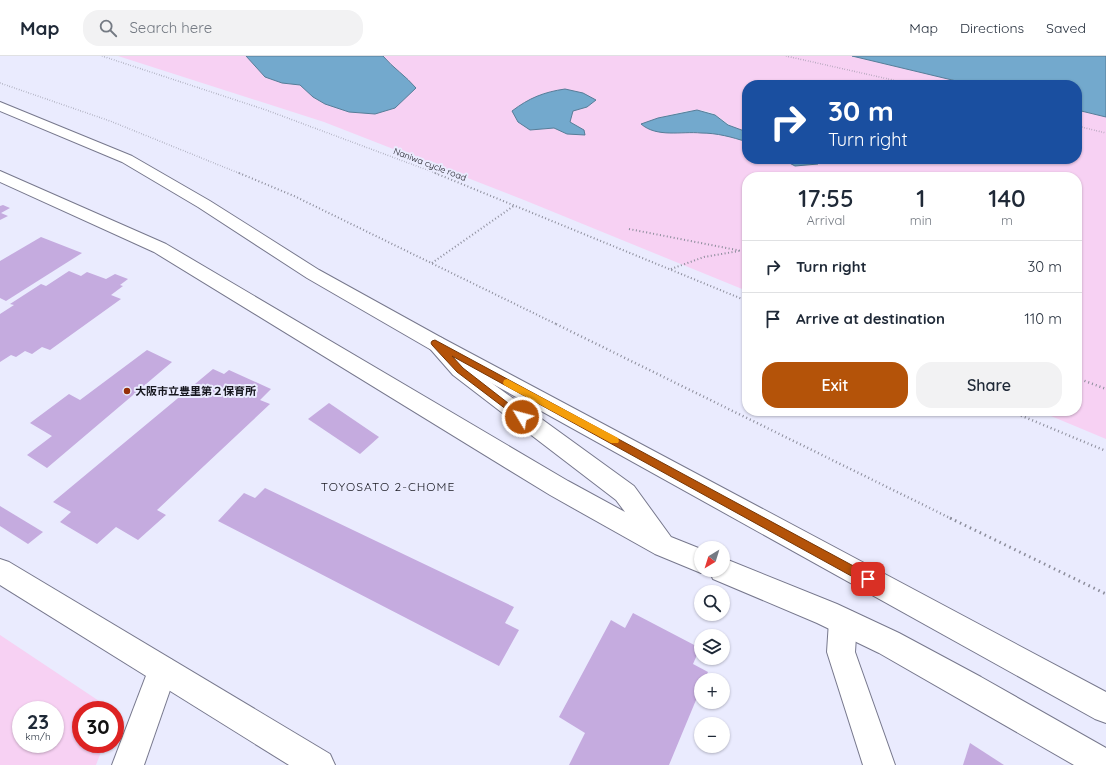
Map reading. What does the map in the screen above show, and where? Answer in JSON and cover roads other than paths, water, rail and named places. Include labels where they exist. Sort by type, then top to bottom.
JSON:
[{"type":"street","points":[[0,106],[127,159],[204,204],[313,274],[435,343],[1106,708]]},
{"type":"street","points":[[0,176],[160,248],[558,488],[664,546],[694,558]]},
{"type":"street","points":[[435,343],[460,370],[625,493],[664,546]]},
{"type":"street","points":[[0,571],[319,765]]},
{"type":"street","points":[[730,573],[843,621],[888,642],[942,671],[1105,765]]},
{"type":"street","points":[[843,621],[841,652],[879,765]]},
{"type":"street","points":[[128,765],[162,670]]},
{"type":"water","points":[[246,56],[383,56],[416,88],[395,108],[375,114],[349,112],[325,104],[313,97],[300,85],[282,83],[265,77]]},
{"type":"water","points":[[852,56],[1106,56],[1106,117],[1082,111],[1082,80],[952,80]]},
{"type":"water","points":[[565,89],[583,93],[596,100],[587,107],[573,111],[570,122],[584,130],[585,135],[567,134],[554,128],[530,130],[518,122],[512,111],[518,106],[537,96]]},
{"type":"water","points":[[697,110],[715,115],[728,125],[742,130],[742,141],[713,134],[654,131],[641,124],[658,118]]},
{"type":"water","points":[[791,164],[818,164],[795,166]]},
{"type":"place","name":"大阪市立豊里第２保育所","points":[[127,391]]},
{"type":"district","name":"TOYOSATO 2-CHOME","points":[[388,486]]}]
